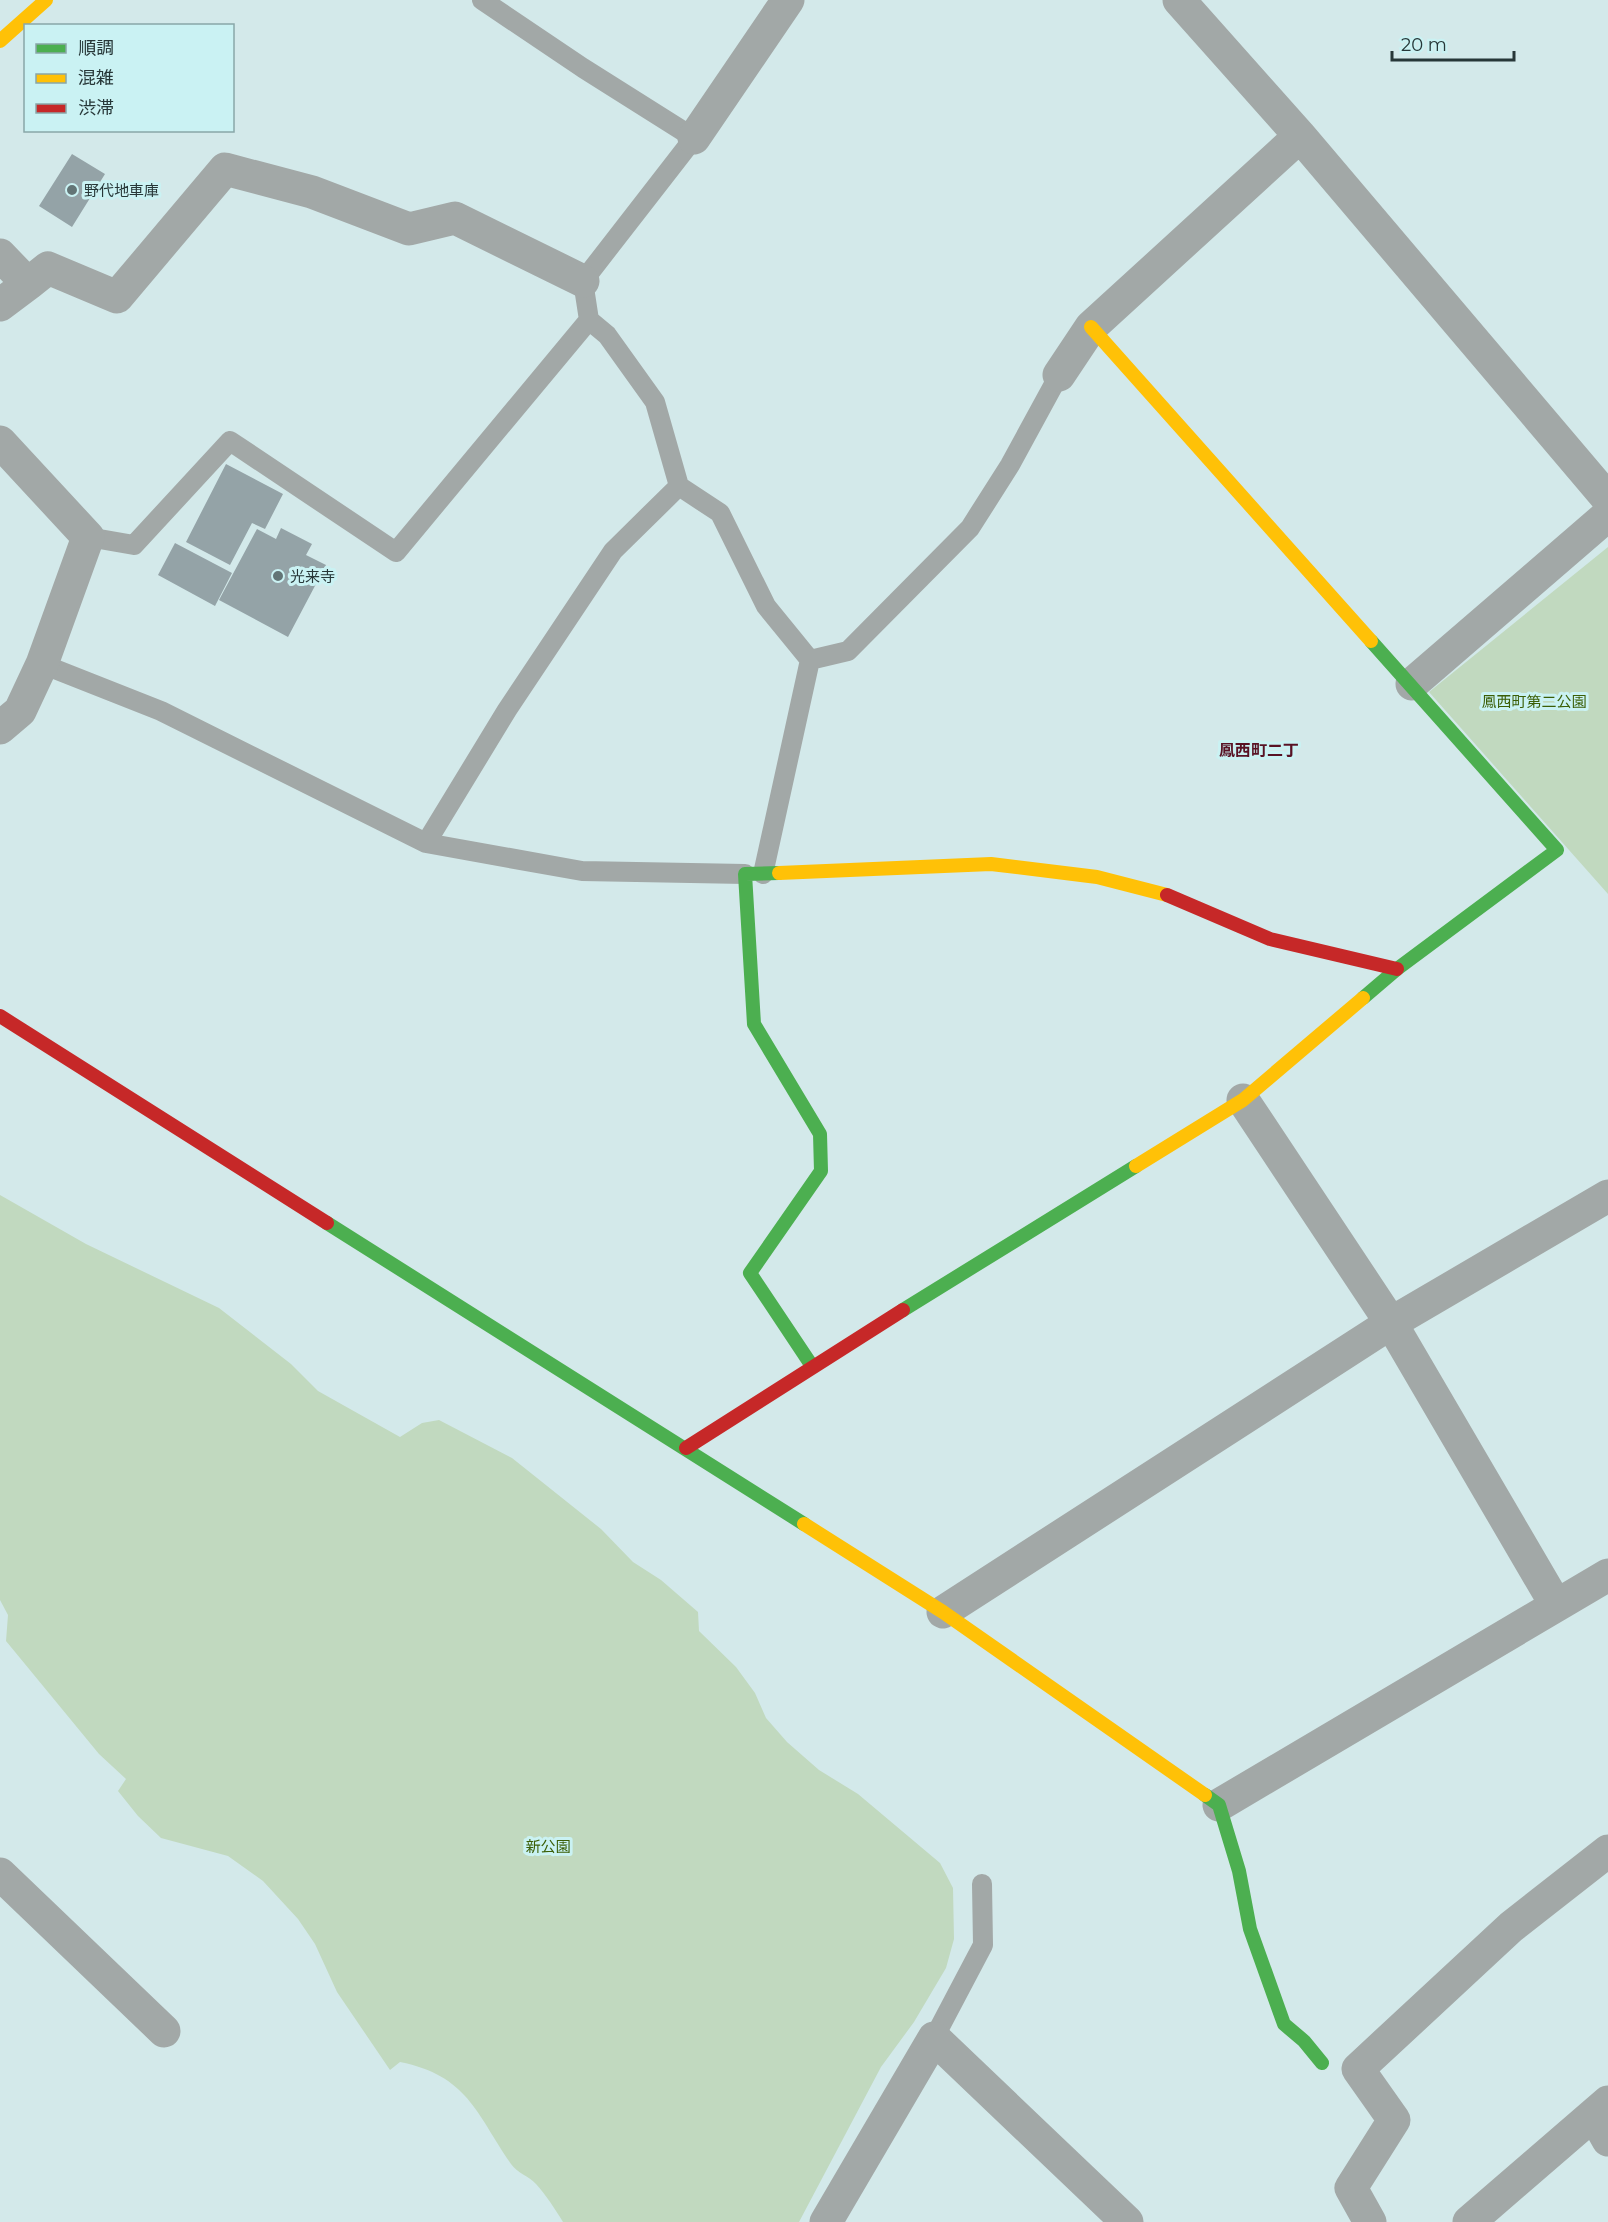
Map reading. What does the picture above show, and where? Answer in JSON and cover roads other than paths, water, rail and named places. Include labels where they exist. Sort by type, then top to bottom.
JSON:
[{"type":"main road","points":[[0,41],[46,0]]},
{"type":"main road","points":[[686,1448],[812,1366],[1243,1100],[1397,969],[1557,850],[1412,684],[1091,327]]},
{"type":"main road","points":[[812,1366],[750,1273],[821,1171],[820,1134],[754,1024],[754,874],[991,864],[1097,877],[1178,898],[1270,939],[1397,969]]},
{"type":"main road","points":[[0,1017],[943,1612],[1219,1805],[1239,1871],[1250,1929],[1284,2024],[1304,2041],[1322,2063]]},
{"type":"street","points":[[694,138],[788,0]]},
{"type":"street","points":[[1179,0],[1300,136],[1608,499]]},
{"type":"street","points":[[1059,375],[1091,327],[1300,136]]},
{"type":"street","points":[[0,305],[48,268],[117,297],[225,169],[312,192],[409,229],[455,218],[583,281]]},
{"type":"street","points":[[0,255],[28,284]]},
{"type":"street","points":[[0,442],[88,537],[42,663],[20,711],[0,728]]},
{"type":"street","points":[[1412,684],[1608,515]]},
{"type":"street","points":[[1243,1100],[1391,1323],[1556,1605]]},
{"type":"street","points":[[943,1612],[1391,1323],[1608,1196]]},
{"type":"street","points":[[1219,1805],[1608,1575]]},
{"type":"street","points":[[1370,2222],[1351,2188],[1394,2120],[1358,2069],[1511,1927],[1608,1851]]},
{"type":"street","points":[[0,1874],[164,2031]]},
{"type":"street","points":[[826,2222],[934,2038],[1127,2222]]},
{"type":"street","points":[[1469,2222],[1603,2119]]},
{"type":"lane","points":[[482,0],[583,68],[694,138],[583,281],[589,320],[607,335],[655,402],[679,486],[720,513],[766,606],[810,660]]},
{"type":"lane","points":[[88,537],[134,545],[230,441],[396,552],[589,320]]},
{"type":"lane","points":[[810,660],[848,651],[970,528],[1010,465],[1059,375]]},
{"type":"lane","points":[[426,843],[507,710],[613,551],[679,486]]},
{"type":"lane","points":[[42,663],[161,711],[426,843],[582,871],[754,874],[810,660]]},
{"type":"lane","points":[[934,2038],[983,1945],[982,1884]]},
{"type":"place","name":"野代地車庫","points":[[72,190]]},
{"type":"place","name":"光来寺","points":[[278,576]]},
{"type":"district","name":"鳳西町二丁","points":[[1259,750]]},
{"type":"park label","name":"鳳西町第二公園","points":[[1534,701]]},
{"type":"park label","name":"新公園","points":[[548,1846]]}]
